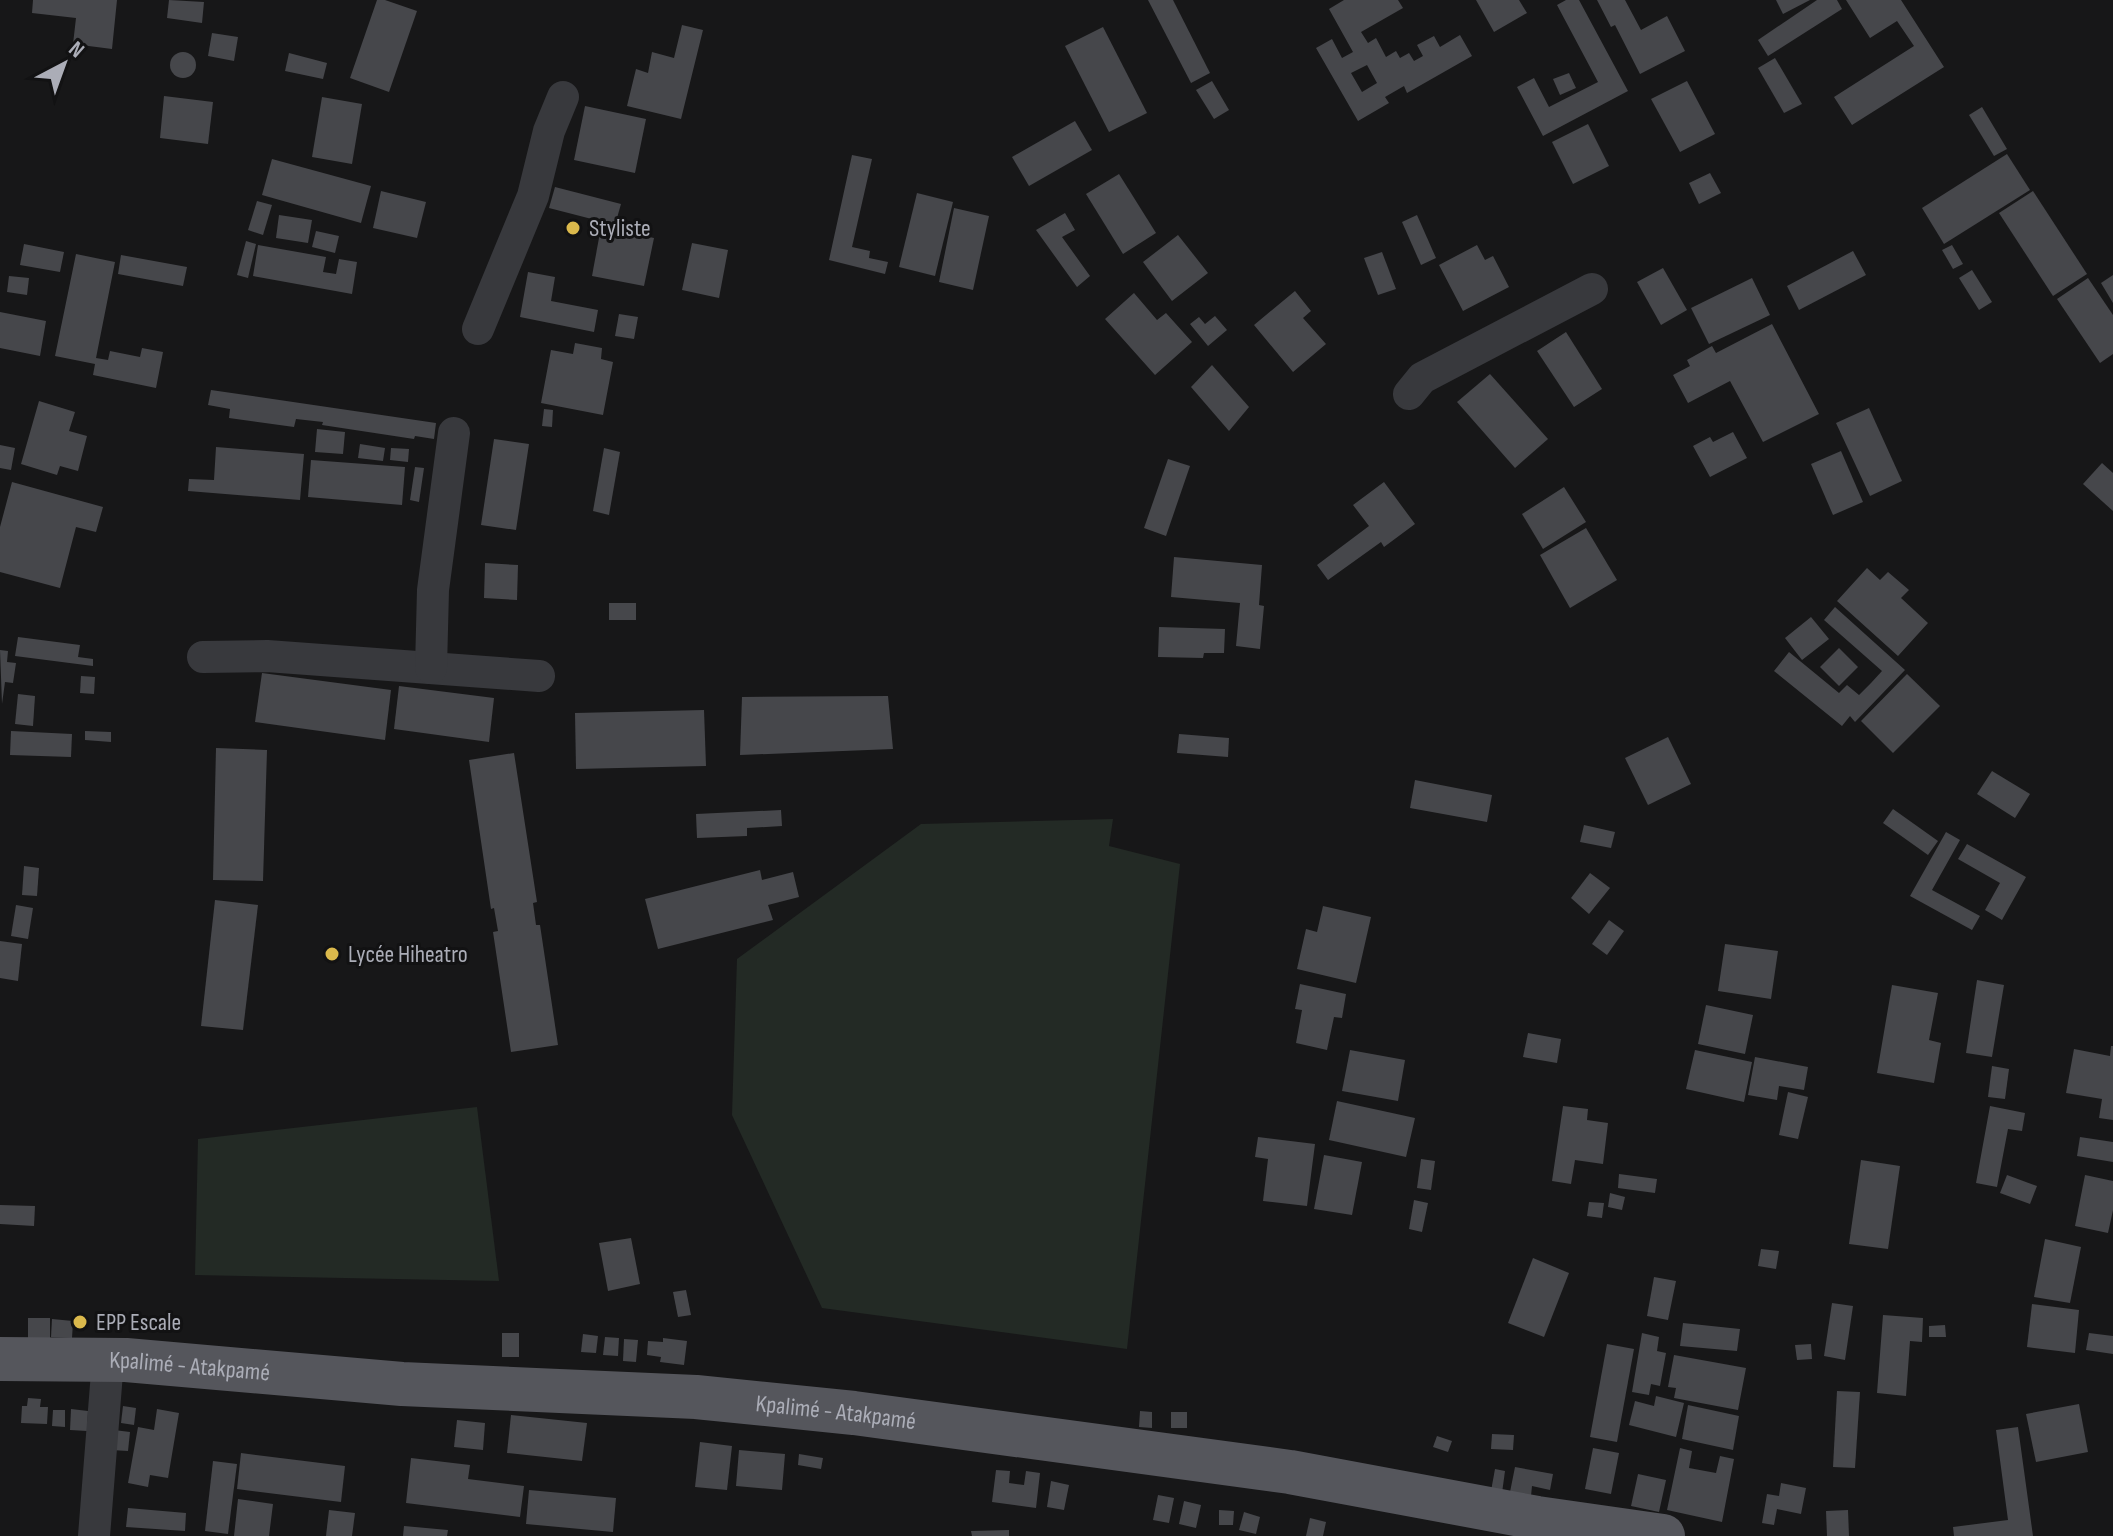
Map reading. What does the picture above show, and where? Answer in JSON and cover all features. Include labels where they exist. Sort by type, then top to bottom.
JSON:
[{"type":"main road","name":"Kpalimé - Atakpamé","points":[[0,1359],[108,1360],[402,1384],[696,1397],[854,1413],[1290,1472],[1537,1518],[1663,1536]]},
{"type":"street","points":[[478,329],[533,196],[549,131],[563,97]]},
{"type":"street","points":[[1409,394],[1422,378],[1592,289]]},
{"type":"street","points":[[431,668],[433,590],[454,433]]},
{"type":"street","points":[[203,657],[267,656],[539,676]]},
{"type":"street","points":[[94,1536],[108,1360]]},
{"type":"shaded area","points":[[1113,819],[1109,846],[1180,864],[1127,1349],[822,1308],[732,1115],[737,959],[921,824]]},
{"type":"shaded area","points":[[477,1107],[499,1281],[195,1275],[198,1139]]},
{"type":"building","points":[[33,0],[117,0],[112,49],[73,44],[76,18],[32,13]]},
{"type":"building","points":[[169,0],[204,2],[202,23],[167,18]]},
{"type":"building","points":[[377,0],[417,11],[389,92],[350,78]]},
{"type":"building","points":[[1148,0],[1173,0],[1210,73],[1191,83]]},
{"type":"building","points":[[1344,0],[1398,0],[1403,8],[1361,32],[1368,43],[1376,38],[1386,57],[1396,51],[1400,58],[1409,53],[1414,61],[1423,56],[1417,45],[1434,36],[1440,47],[1460,35],[1472,56],[1407,93],[1404,86],[1385,97],[1389,103],[1358,121],[1316,48],[1332,39],[1342,58],[1353,52],[1329,9]],"holes":[[[1367,65],[1377,83],[1362,92],[1351,73]]]},
{"type":"building","points":[[1476,0],[1519,0],[1527,13],[1494,32]]},
{"type":"building","points":[[1566,0],[1579,0],[1628,91],[1543,136],[1517,87],[1534,78],[1549,107],[1598,82],[1557,5]]},
{"type":"building","points":[[1597,0],[1625,0],[1641,30],[1667,16],[1685,51],[1640,74],[1615,25],[1611,27]]},
{"type":"building","points":[[1776,0],[1810,0],[1783,14]]},
{"type":"building","points":[[1817,0],[1837,0],[1842,9],[1768,56],[1758,40]]},
{"type":"building","points":[[1846,0],[1901,0],[1944,67],[1852,125],[1834,97],[1914,46],[1897,21],[1870,38]]},
{"type":"building","points":[[682,25],[703,30],[681,119],[627,106],[636,69],[648,73],[652,52],[674,58]]},
{"type":"building","points":[[1103,27],[1147,113],[1109,132],[1065,46]]},
{"type":"building","points":[[212,33],[238,37],[234,61],[208,56]]},
{"type":"building","points":[[183,52],[192,56],[196,65],[192,74],[183,78],[174,74],[170,65],[174,56]]},
{"type":"building","points":[[289,53],[327,63],[323,79],[285,71]]},
{"type":"building","points":[[1775,58],[1802,104],[1784,113],[1758,68]]},
{"type":"building","points":[[1569,73],[1576,88],[1560,95],[1553,79]]},
{"type":"building","points":[[1212,81],[1229,110],[1214,119],[1196,90]]},
{"type":"building","points":[[1687,81],[1715,134],[1680,152],[1651,99]]},
{"type":"building","points":[[164,96],[213,102],[208,144],[160,138]]},
{"type":"building","points":[[322,97],[362,104],[352,164],[312,157]]},
{"type":"building","points":[[585,106],[646,119],[635,173],[574,160]]},
{"type":"building","points":[[1982,107],[2007,149],[1994,156],[1969,115]]},
{"type":"building","points":[[1075,121],[1092,150],[1029,186],[1012,157]]},
{"type":"building","points":[[1588,124],[1609,166],[1573,184],[1552,142]]},
{"type":"building","points":[[2007,154],[2030,190],[1944,244],[1922,208]]},
{"type":"building","points":[[852,155],[872,159],[852,247],[870,251],[869,258],[888,262],[885,274],[829,260]]},
{"type":"building","points":[[272,159],[371,186],[361,223],[262,195]]},
{"type":"building","points":[[1710,173],[1721,193],[1699,204],[1689,183]]},
{"type":"building","points":[[1119,174],[1156,233],[1123,254],[1086,194]]},
{"type":"building","points":[[555,187],[621,204],[615,225],[549,208]]},
{"type":"building","points":[[381,191],[426,202],[417,238],[373,228]]},
{"type":"building","points":[[2033,191],[2087,274],[2053,296],[1999,213]]},
{"type":"building","points":[[917,193],[953,202],[935,276],[899,267]]},
{"type":"building","points":[[257,201],[272,205],[263,235],[248,230]]},
{"type":"building","points":[[954,208],[989,216],[973,290],[939,282]]},
{"type":"building","points":[[1065,213],[1075,230],[1062,237],[1090,276],[1077,287],[1036,230]]},
{"type":"building","points":[[279,215],[312,220],[308,243],[276,238]]},
{"type":"building","points":[[1417,215],[1436,258],[1421,265],[1402,222]]},
{"type":"building","points":[[601,227],[654,238],[644,286],[592,276]]},
{"type":"building","points":[[316,231],[339,236],[335,253],[312,247]]},
{"type":"building","points":[[1178,235],[1208,273],[1172,301],[1143,262]]},
{"type":"building","points":[[246,241],[256,244],[248,278],[237,275]]},
{"type":"building","points":[[692,243],[728,250],[719,298],[682,290]]},
{"type":"building","points":[[24,244],[64,252],[60,272],[20,265]]},
{"type":"building","points":[[258,245],[326,257],[323,272],[336,274],[339,259],[357,262],[352,294],[253,276]]},
{"type":"building","points":[[1477,245],[1485,260],[1493,256],[1509,287],[1463,311],[1439,265]]},
{"type":"building","points":[[1952,245],[1963,264],[1953,269],[1942,250]]},
{"type":"building","points":[[1853,251],[1866,275],[1799,310],[1787,286]]},
{"type":"building","points":[[1382,252],[1396,289],[1378,295],[1364,258]]},
{"type":"building","points":[[76,254],[115,262],[96,358],[108,360],[110,351],[140,357],[142,348],[163,352],[156,388],[93,375],[95,364],[55,356]]},
{"type":"building","points":[[121,255],[187,267],[183,286],[118,274]]},
{"type":"building","points":[[1663,268],[1687,310],[1661,325],[1637,282]]},
{"type":"building","points":[[1972,270],[1992,302],[1979,310],[1959,278]]},
{"type":"building","points":[[528,272],[555,277],[551,301],[598,310],[594,332],[520,317]]},
{"type":"building","points":[[2113,275],[2113,303],[2101,283]]},
{"type":"building","points":[[9,276],[29,278],[27,295],[7,292]]},
{"type":"building","points":[[1752,278],[1770,315],[1709,344],[1691,308]]},
{"type":"building","points":[[2088,278],[2113,315],[2113,354],[2100,363],[2057,299]]},
{"type":"building","points":[[1295,291],[1311,311],[1303,318],[1326,344],[1293,372],[1254,325]]},
{"type":"building","points":[[1134,293],[1157,320],[1166,313],[1192,342],[1155,375],[1105,319]]},
{"type":"building","points":[[0,312],[46,321],[40,356],[0,348]]},
{"type":"building","points":[[619,314],[638,317],[634,339],[615,336]]},
{"type":"building","points":[[1215,316],[1227,330],[1208,346],[1190,324],[1199,317],[1205,324]]},
{"type":"building","points":[[1772,324],[1819,414],[1763,442],[1730,381],[1688,403],[1673,375],[1690,366],[1687,360],[1712,346],[1716,353]]},
{"type":"building","points":[[1566,332],[1602,389],[1574,407],[1537,351]]},
{"type":"building","points":[[575,343],[602,348],[601,359],[613,362],[603,415],[541,403],[551,350],[573,354]]},
{"type":"building","points":[[1212,365],[1249,407],[1229,431],[1191,387]]},
{"type":"building","points":[[1490,374],[1548,439],[1515,468],[1457,402]]},
{"type":"building","points":[[211,390],[436,423],[434,439],[415,436],[414,439],[296,419],[294,427],[229,418],[230,409],[208,405]]},
{"type":"building","points":[[39,401],[75,412],[69,431],[87,436],[78,471],[60,466],[57,475],[21,464]]},
{"type":"building","points":[[1869,408],[1902,481],[1870,496],[1836,423]]},
{"type":"building","points":[[544,409],[553,410],[552,427],[542,426]]},
{"type":"building","points":[[317,429],[345,432],[343,454],[315,452]]},
{"type":"building","points":[[1733,432],[1747,458],[1710,477],[1693,446],[1710,437],[1713,442]]},
{"type":"building","points":[[494,439],[529,444],[516,530],[481,525]]},
{"type":"building","points":[[360,444],[385,448],[383,461],[358,458]]},
{"type":"building","points":[[0,445],[15,448],[11,470],[0,468]]},
{"type":"building","points":[[216,447],[304,454],[300,500],[188,491],[189,479],[214,480]]},
{"type":"building","points":[[391,448],[409,449],[408,462],[390,460]]},
{"type":"building","points":[[604,448],[620,452],[609,515],[593,511]]},
{"type":"building","points":[[1841,451],[1863,502],[1833,515],[1811,464]]},
{"type":"building","points":[[1168,459],[1190,466],[1166,536],[1144,528]]},
{"type":"building","points":[[311,460],[405,467],[402,505],[308,497]]},
{"type":"building","points":[[2102,463],[2113,473],[2113,511],[2083,484]]},
{"type":"building","points":[[415,467],[424,468],[419,502],[410,500]]},
{"type":"building","points":[[12,482],[103,507],[96,532],[76,527],[60,588],[0,572],[0,527]]},
{"type":"building","points":[[1384,482],[1415,524],[1384,547],[1381,542],[1328,580],[1317,565],[1369,526],[1353,505]]},
{"type":"building","points":[[1564,487],[1586,522],[1543,549],[1522,514]]},
{"type":"building","points":[[1586,528],[1617,580],[1570,608],[1540,555]]},
{"type":"building","points":[[1174,557],[1262,565],[1259,605],[1264,606],[1260,649],[1236,646],[1240,603],[1171,597]]},
{"type":"building","points":[[485,563],[518,565],[517,600],[484,598]]},
{"type":"building","points":[[1867,568],[1880,580],[1888,572],[1909,590],[1901,598],[1928,623],[1898,656],[1837,601]]},
{"type":"building","points":[[609,603],[636,603],[636,620],[609,620]]},
{"type":"building","points":[[1835,607],[1905,670],[1855,722],[1850,716],[1842,726],[1774,671],[1789,652],[1839,693],[1847,685],[1859,695],[1871,683],[1882,671],[1824,620]]},
{"type":"building","points":[[1811,617],[1829,639],[1802,660],[1785,638]]},
{"type":"building","points":[[1159,627],[1225,629],[1224,653],[1204,653],[1203,658],[1158,657]]},
{"type":"building","points":[[18,637],[80,645],[78,657],[93,659],[93,666],[15,656]]},
{"type":"building","points":[[1839,648],[1858,667],[1839,686],[1820,667]]},
{"type":"building","points":[[0,650],[8,651],[7,662],[16,663],[13,683],[5,682],[2,704]]},
{"type":"building","points":[[262,673],[391,690],[385,740],[255,722]]},
{"type":"building","points":[[1907,674],[1940,706],[1893,753],[1861,721]]},
{"type":"building","points":[[81,676],[95,677],[94,694],[80,693]]},
{"type":"building","points":[[399,686],[494,698],[489,742],[394,729]]},
{"type":"building","points":[[18,694],[35,696],[33,726],[15,724]]},
{"type":"building","points":[[888,696],[893,749],[740,755],[742,697]]},
{"type":"building","points":[[704,710],[706,766],[576,769],[575,713]]},
{"type":"building","points":[[11,731],[72,734],[71,757],[10,755]]},
{"type":"building","points":[[85,731],[111,732],[111,742],[85,740]]},
{"type":"building","points":[[1179,734],[1229,738],[1228,757],[1177,753]]},
{"type":"building","points":[[1668,737],[1691,784],[1648,805],[1625,758]]},
{"type":"building","points":[[216,748],[267,750],[263,881],[213,880]]},
{"type":"building","points":[[514,753],[537,902],[533,903],[536,925],[540,925],[558,1045],[511,1052],[493,932],[498,931],[494,908],[491,909],[469,760]]},
{"type":"building","points":[[1992,771],[2030,794],[2015,818],[1977,794]]},
{"type":"building","points":[[1415,780],[1492,795],[1487,822],[1410,808]]},
{"type":"building","points":[[1893,809],[1938,841],[1928,855],[1883,823]]},
{"type":"building","points":[[781,810],[782,826],[747,828],[747,836],[697,838],[696,814]]},
{"type":"building","points":[[1584,825],[1615,832],[1611,848],[1580,842]]},
{"type":"building","points":[[1946,832],[1960,840],[1932,890],[1980,916],[1972,930],[1910,896]]},
{"type":"building","points":[[1967,844],[2026,877],[2002,920],[1985,910],[2000,883],[1958,859]]},
{"type":"building","points":[[24,866],[39,868],[37,896],[22,895]]},
{"type":"building","points":[[760,870],[762,880],[793,872],[799,897],[768,905],[773,920],[658,949],[645,899]]},
{"type":"building","points":[[1590,873],[1610,888],[1589,914],[1571,898]]},
{"type":"building","points":[[215,900],[258,905],[243,1030],[201,1026]]},
{"type":"building","points":[[16,905],[33,908],[28,939],[11,936]]},
{"type":"building","points":[[1323,906],[1371,917],[1356,983],[1297,969],[1306,929],[1317,932]]},
{"type":"building","points":[[1609,920],[1624,931],[1607,955],[1592,944]]},
{"type":"building","points":[[0,941],[22,944],[18,981],[0,978]]},
{"type":"building","points":[[1725,944],[1778,951],[1771,999],[1718,991]]},
{"type":"building","points":[[1977,980],[2004,985],[1992,1057],[1966,1053]]},
{"type":"building","points":[[1300,984],[1346,994],[1342,1018],[1334,1017],[1327,1050],[1296,1043],[1302,1010],[1295,1009]]},
{"type":"building","points":[[1892,985],[1938,993],[1929,1040],[1941,1043],[1934,1083],[1877,1073]]},
{"type":"building","points":[[1706,1005],[1753,1015],[1745,1054],[1698,1044]]},
{"type":"building","points":[[1528,1033],[1561,1039],[1557,1063],[1523,1057]]},
{"type":"building","points":[[2111,1046],[2113,1120],[2099,1118],[2102,1099],[2066,1093],[2074,1049],[2110,1056]]},
{"type":"building","points":[[1350,1050],[1405,1060],[1398,1101],[1342,1091]]},
{"type":"building","points":[[1695,1050],[1752,1062],[1744,1102],[1686,1089]]},
{"type":"building","points":[[1755,1057],[1808,1067],[1804,1090],[1779,1086],[1777,1100],[1748,1095]]},
{"type":"building","points":[[1992,1066],[2009,1069],[2005,1099],[1988,1097]]},
{"type":"building","points":[[1788,1092],[1808,1097],[1798,1139],[1779,1135]]},
{"type":"building","points":[[1337,1101],[1415,1118],[1406,1157],[1329,1140]]},
{"type":"building","points":[[1563,1106],[1588,1109],[1587,1120],[1608,1123],[1603,1164],[1575,1160],[1571,1184],[1552,1181]]},
{"type":"building","points":[[1990,1106],[2025,1113],[2022,1131],[2008,1129],[1997,1187],[1976,1183]]},
{"type":"building","points":[[1258,1137],[1315,1144],[1307,1206],[1263,1201],[1268,1159],[1255,1157]]},
{"type":"building","points":[[2080,1137],[2113,1142],[2113,1162],[2077,1156]]},
{"type":"building","points":[[1324,1155],[1362,1162],[1352,1215],[1314,1209]]},
{"type":"building","points":[[1421,1159],[1435,1161],[1431,1190],[1417,1188]]},
{"type":"building","points":[[1861,1160],[1900,1166],[1888,1249],[1849,1244]]},
{"type":"building","points":[[1619,1174],[1657,1179],[1655,1193],[1618,1188]]},
{"type":"building","points":[[2007,1175],[2037,1186],[2030,1204],[2000,1193]]},
{"type":"building","points":[[2085,1175],[2113,1181],[2113,1210],[2108,1233],[2075,1226]]},
{"type":"building","points":[[1610,1193],[1625,1197],[1622,1210],[1608,1207]]},
{"type":"building","points":[[1414,1200],[1428,1203],[1422,1232],[1409,1229]]},
{"type":"building","points":[[1589,1202],[1604,1203],[1602,1218],[1587,1216]]},
{"type":"building","points":[[0,1205],[35,1206],[34,1226],[0,1224]]},
{"type":"building","points":[[631,1238],[640,1284],[608,1291],[599,1243]]},
{"type":"building","points":[[2045,1239],[2081,1247],[2070,1303],[2034,1297]]},
{"type":"building","points":[[1761,1249],[1779,1251],[1776,1269],[1758,1266]]},
{"type":"building","points":[[1533,1258],[1569,1273],[1544,1337],[1508,1323]]},
{"type":"building","points":[[1654,1277],[1676,1281],[1668,1320],[1647,1316]]},
{"type":"building","points":[[686,1290],[691,1315],[678,1317],[673,1292]]},
{"type":"building","points":[[1832,1303],[1853,1306],[1845,1360],[1824,1356]]},
{"type":"building","points":[[2032,1304],[2079,1310],[2075,1353],[2027,1347]]},
{"type":"building","points":[[1883,1315],[1923,1318],[1922,1342],[1910,1341],[1906,1396],[1877,1393]]},
{"type":"building","points":[[28,1318],[50,1318],[50,1341],[28,1341]]},
{"type":"building","points":[[52,1319],[73,1321],[72,1338],[51,1337]]},
{"type":"building","points":[[1683,1323],[1740,1329],[1737,1351],[1680,1346]]},
{"type":"building","points":[[1945,1325],[1946,1337],[1929,1337],[1929,1326]]},
{"type":"building","points":[[502,1333],[519,1333],[519,1357],[502,1357]]},
{"type":"building","points":[[1642,1333],[1659,1337],[1657,1351],[1666,1353],[1660,1386],[1651,1384],[1649,1395],[1632,1392]]},
{"type":"building","points":[[2089,1333],[2113,1336],[2113,1354],[2086,1350]]},
{"type":"building","points":[[583,1334],[598,1336],[596,1353],[581,1352]]},
{"type":"building","points":[[605,1337],[619,1338],[618,1356],[603,1355]]},
{"type":"building","points":[[663,1338],[687,1341],[684,1365],[660,1362],[661,1357],[647,1355],[648,1341],[663,1342]]},
{"type":"building","points":[[624,1339],[638,1340],[636,1362],[623,1361]]},
{"type":"building","points":[[1607,1344],[1634,1349],[1617,1442],[1590,1437]]},
{"type":"building","points":[[1811,1344],[1812,1359],[1797,1360],[1795,1345]]},
{"type":"building","points":[[1674,1355],[1746,1368],[1738,1410],[1674,1398],[1676,1388],[1668,1387]]},
{"type":"building","points":[[1837,1391],[1860,1392],[1855,1468],[1833,1467]]},
{"type":"building","points":[[1656,1396],[1684,1403],[1676,1437],[1629,1425],[1635,1401],[1654,1406]]},
{"type":"building","points":[[28,1398],[41,1399],[40,1407],[48,1407],[47,1424],[21,1423],[22,1406],[27,1406]]},
{"type":"building","points":[[2079,1404],[2088,1452],[2036,1462],[2026,1414]]},
{"type":"building","points":[[1688,1405],[1739,1416],[1733,1450],[1682,1439]]},
{"type":"building","points":[[123,1406],[136,1408],[134,1425],[121,1423]]},
{"type":"building","points":[[71,1409],[88,1411],[87,1431],[70,1430]]},
{"type":"building","points":[[157,1409],[179,1413],[168,1478],[150,1475],[148,1487],[128,1483],[138,1427],[154,1430]]},
{"type":"building","points":[[53,1410],[65,1410],[65,1427],[52,1426]]},
{"type":"building","points":[[1140,1411],[1152,1412],[1152,1428],[1139,1427]]},
{"type":"building","points":[[1171,1412],[1187,1412],[1187,1428],[1171,1428]]},
{"type":"building","points":[[511,1415],[587,1423],[582,1461],[507,1453]]},
{"type":"building","points":[[457,1420],[485,1423],[483,1450],[454,1447]]},
{"type":"building","points":[[2018,1427],[2033,1536],[1954,1536],[1953,1527],[2008,1520],[1996,1430]]},
{"type":"building","points":[[114,1430],[130,1432],[128,1451],[111,1450]]},
{"type":"building","points":[[1492,1434],[1514,1435],[1513,1450],[1491,1449]]},
{"type":"building","points":[[1437,1436],[1452,1441],[1448,1452],[1433,1447]]},
{"type":"building","points":[[700,1442],[732,1446],[727,1490],[695,1487]]},
{"type":"building","points":[[1593,1448],[1619,1453],[1611,1494],[1585,1489]]},
{"type":"building","points":[[1680,1448],[1692,1451],[1689,1468],[1716,1473],[1720,1456],[1734,1459],[1722,1522],[1667,1510]]},
{"type":"building","points":[[739,1450],[785,1454],[782,1490],[736,1486]]},
{"type":"building","points":[[241,1453],[345,1466],[341,1502],[237,1489]]},
{"type":"building","points":[[799,1454],[823,1458],[821,1469],[798,1465]]},
{"type":"building","points":[[411,1458],[470,1465],[468,1479],[524,1486],[520,1517],[406,1503]]},
{"type":"building","points":[[213,1461],[237,1464],[228,1534],[205,1531]]},
{"type":"building","points":[[1515,1467],[1553,1474],[1550,1490],[1532,1486],[1531,1496],[1510,1492]]},
{"type":"building","points":[[1495,1469],[1505,1471],[1502,1493],[1491,1491]]},
{"type":"building","points":[[996,1470],[1010,1471],[1009,1483],[1024,1485],[1026,1471],[1040,1473],[1036,1508],[992,1502]]},
{"type":"building","points":[[1638,1474],[1666,1480],[1659,1512],[1631,1506]]},
{"type":"building","points":[[1051,1481],[1069,1485],[1064,1510],[1047,1507]]},
{"type":"building","points":[[1781,1483],[1806,1488],[1801,1514],[1777,1509],[1774,1525],[1762,1523],[1767,1494],[1779,1496]]},
{"type":"building","points":[[529,1490],[616,1498],[613,1532],[526,1524]]},
{"type":"building","points":[[1158,1495],[1174,1498],[1169,1523],[1153,1520]]},
{"type":"building","points":[[238,1499],[273,1504],[269,1536],[234,1536]]},
{"type":"building","points":[[1184,1501],[1201,1505],[1196,1528],[1179,1524]]},
{"type":"building","points":[[128,1508],[186,1513],[185,1531],[126,1527]]},
{"type":"building","points":[[329,1510],[355,1513],[352,1536],[326,1536]]},
{"type":"building","points":[[1219,1510],[1234,1511],[1233,1525],[1219,1525]]},
{"type":"building","points":[[1848,1510],[1849,1536],[1827,1536],[1826,1511]]},
{"type":"building","points":[[1244,1512],[1260,1517],[1256,1534],[1239,1530]]},
{"type":"building","points":[[1310,1518],[1326,1522],[1323,1536],[1306,1536]]},
{"type":"building","points":[[404,1526],[448,1530],[447,1536],[403,1536]]},
{"type":"building","points":[[1009,1530],[1009,1536],[972,1536],[971,1531]]},
{"type":"place","name":"Styliste","points":[[573,228]]},
{"type":"place","name":"Lycée Hiheatro","points":[[332,954]]},
{"type":"place","name":"EPP Escale","points":[[80,1322]]}]
